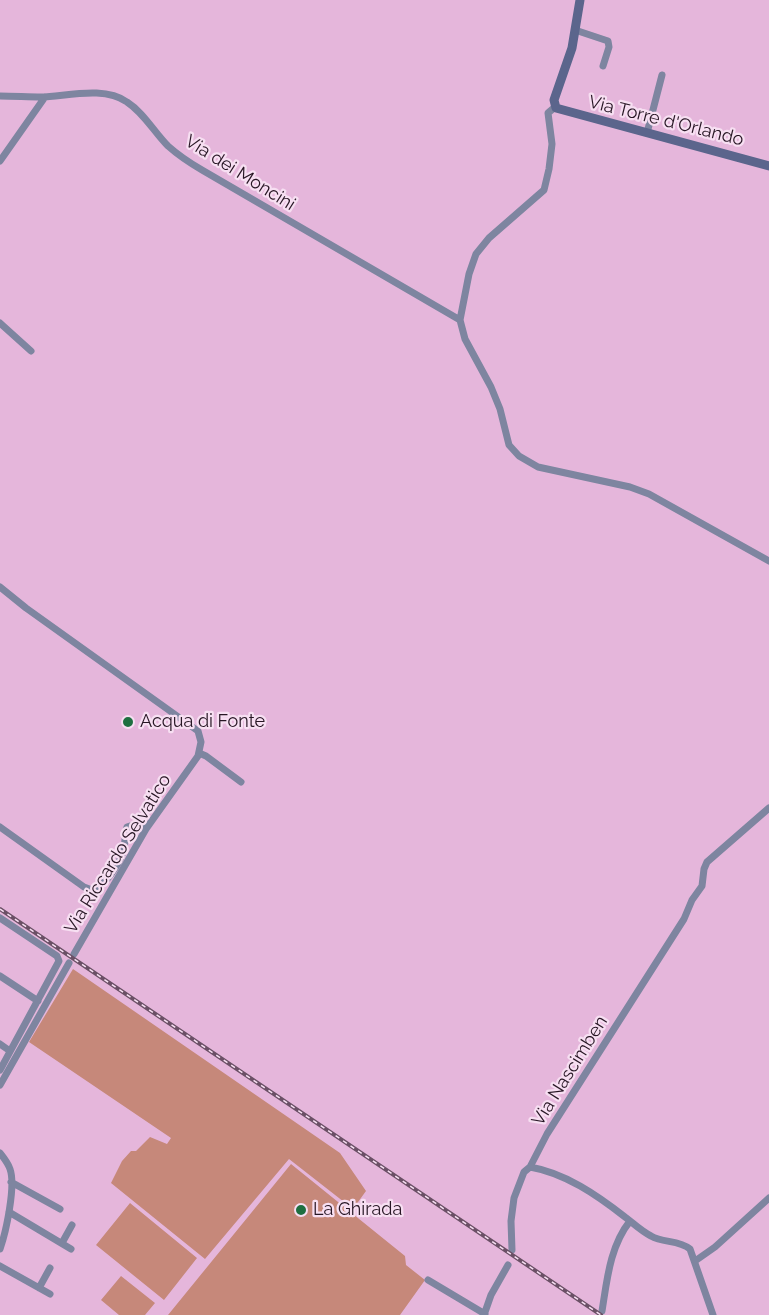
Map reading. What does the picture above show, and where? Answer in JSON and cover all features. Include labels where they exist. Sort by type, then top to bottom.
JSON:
[{"type":"street","points":[[580,0],[572,48],[552,110],[552,144],[544,190],[489,238],[476,254],[460,320],[465,339],[491,387],[500,409],[509,445],[519,456],[538,467],[649,494],[769,561]]},
{"type":"street","points":[[575,30],[608,41],[609,47],[603,66]]},
{"type":"street","points":[[647,133],[662,75]]},
{"type":"street","name":"Via dei Moncini","points":[[0,96],[45,97],[54,94],[92,94],[112,96],[126,101],[168,146],[202,170],[460,320]]},
{"type":"street","points":[[0,161],[45,97]]},
{"type":"street","name":"Via Torre d'Orlando","points":[[552,110],[769,166]]},
{"type":"street","points":[[0,323],[31,351]]},
{"type":"street","points":[[0,587],[198,731],[201,742],[199,753],[241,782]]},
{"type":"street","name":"Via Riccardo Selvatico","points":[[74,954],[146,829],[199,753]]},
{"type":"street","name":"Via Nascimben","points":[[512,1250],[514,1198],[524,1172],[530,1167],[547,1134],[684,919],[692,900],[702,886],[707,862],[769,808]]},
{"type":"street","points":[[0,827],[92,890],[100,886],[121,857],[127,827],[135,824],[146,829]]},
{"type":"street","name":"Via Riccardo Selvatico","points":[[0,918],[59,958],[59,963],[0,1070]]},
{"type":"street","points":[[0,1085],[69,963]]},
{"type":"street","points":[[0,976],[38,1001]]},
{"type":"street","points":[[0,1044],[10,1051]]},
{"type":"street","points":[[0,1154],[10,1168],[11,1182],[9,1212],[0,1249]]},
{"type":"street","points":[[530,1167],[556,1173],[567,1179],[654,1238],[690,1249],[713,1315]]},
{"type":"street","points":[[11,1182],[60,1209]]},
{"type":"street","points":[[695,1261],[715,1247],[769,1198]]},
{"type":"street","points":[[9,1212],[71,1248]]},
{"type":"street","points":[[602,1311],[612,1256],[620,1235],[630,1221]]},
{"type":"street","points":[[62,1243],[72,1225]]},
{"type":"street","points":[[428,1280],[484,1315],[491,1295],[508,1265]]},
{"type":"street","points":[[0,1266],[51,1294]]},
{"type":"street","points":[[39,1288],[50,1268]]},
{"type":"shaded area","points":[[73,969],[340,1153],[366,1191],[353,1209],[289,1159],[205,1259],[111,1183],[122,1161],[131,1151],[136,1151],[150,1137],[167,1144],[171,1138],[29,1042]]},
{"type":"shaded area","name":"La Ghirada","points":[[291,1164],[405,1256],[406,1265],[425,1280],[400,1315],[168,1315]]},
{"type":"shaded area","points":[[130,1203],[197,1258],[164,1300],[96,1245]]},
{"type":"shaded area","points":[[121,1276],[155,1303],[145,1315],[119,1315],[101,1300]]},
{"type":"railway","points":[[0,909],[601,1315]]},
{"type":"place","name":"Acqua di Fonte","points":[[128,722]]},
{"type":"place","name":"La Ghirada","points":[[301,1210]]}]
